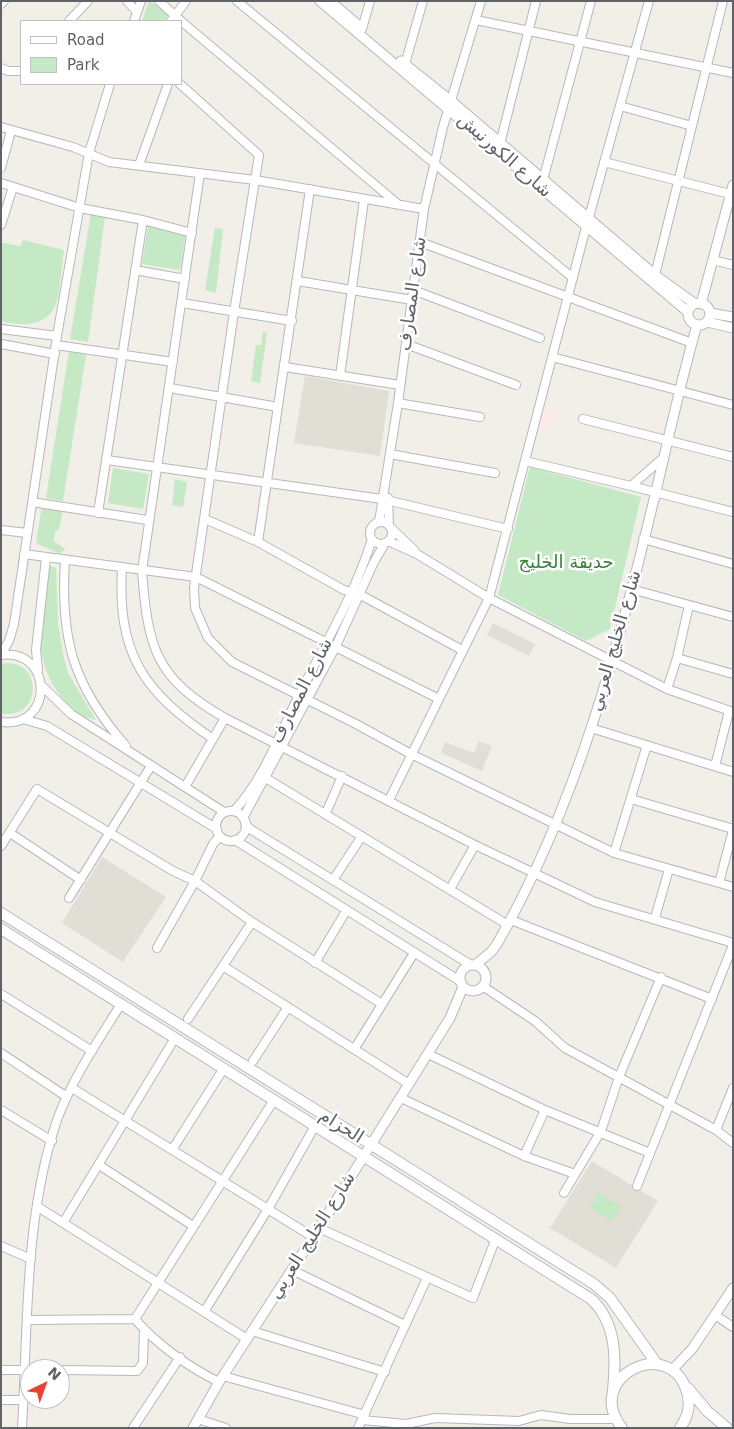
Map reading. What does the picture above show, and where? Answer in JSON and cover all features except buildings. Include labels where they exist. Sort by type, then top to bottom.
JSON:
[{"type":"main road","name":"الحزام","points":[[1,914],[594,1284],[610,1298],[657,1364]]},
{"type":"main road","points":[[1,929],[583,1292],[599,1306],[609,1325],[615,1356],[612,1406],[619,1424]]},
{"type":"main road","points":[[614,1391],[620,1379],[630,1370],[643,1364],[657,1364],[672,1370],[707,1411],[727,1428]]},
{"type":"main road","points":[[680,1428],[686,1417],[689,1404],[687,1391],[682,1380]]},
{"type":"street","points":[[70,20],[88,1]]},
{"type":"street","points":[[127,1],[138,12]]},
{"type":"street","points":[[134,20],[141,1]]},
{"type":"street","points":[[159,1],[177,20],[186,1]]},
{"type":"street","points":[[237,1],[573,278]]},
{"type":"street","name":"شارع الكورنيش","points":[[320,1],[500,144],[543,180],[588,223],[655,275],[698,304]]},
{"type":"street","name":"شارع الكورنيش","points":[[330,1],[588,223],[688,312]]},
{"type":"street","points":[[362,29],[370,1]]},
{"type":"street","points":[[404,64],[423,1]]},
{"type":"street","name":"شارع المصارف","points":[[386,500],[383,490],[398,403],[424,209],[433,164],[449,104],[481,1]]},
{"type":"street","points":[[500,144],[536,1]]},
{"type":"street","points":[[543,180],[590,1]]},
{"type":"street","points":[[389,800],[462,650],[490,598],[568,296],[649,1]]},
{"type":"street","points":[[655,275],[723,1]]},
{"type":"street","points":[[476,20],[529,30],[580,43],[733,73]]},
{"type":"street","points":[[182,24],[399,205]]},
{"type":"street","points":[[1,68],[8,71],[20,71]]},
{"type":"street","points":[[39,675],[30,662],[20,657],[1,655],[9,640],[14,624],[57,340],[89,153],[110,85]]},
{"type":"street","points":[[139,166],[168,85]]},
{"type":"street","points":[[181,85],[260,155],[234,312],[196,577],[195,608],[208,638],[232,662],[411,754],[557,823],[614,853],[733,887]]},
{"type":"street","points":[[620,106],[692,126]]},
{"type":"street","points":[[1,128],[89,153],[109,162],[255,180],[424,209]]},
{"type":"street","points":[[1,168],[11,131]]},
{"type":"street","points":[[604,162],[730,194]]},
{"type":"street","points":[[200,173],[170,388],[147,520],[142,571],[146,620],[151,644],[168,672],[187,694],[225,718],[535,874],[595,902],[655,918],[733,944],[637,1186]]},
{"type":"street","points":[[1,183],[80,208],[143,220],[192,234]]},
{"type":"street","points":[[733,184],[730,194],[729,212],[698,304],[688,312],[690,321],[697,325],[707,322],[733,328]]},
{"type":"street","points":[[1,224],[13,187]]},
{"type":"street","points":[[258,542],[298,282],[310,189]]},
{"type":"street","points":[[340,376],[364,200]]},
{"type":"street","points":[[98,513],[143,220]]},
{"type":"street","points":[[420,242],[692,343]]},
{"type":"street","points":[[713,260],[733,264]]},
{"type":"street","points":[[135,270],[185,279]]},
{"type":"street","points":[[298,282],[412,300]]},
{"type":"street","points":[[413,290],[540,338]]},
{"type":"street","points":[[182,303],[292,321]]},
{"type":"street","points":[[698,304],[707,307],[710,313],[707,322]]},
{"type":"street","points":[[710,313],[733,318]]},
{"type":"street","name":"شارع الخليج العربي","points":[[192,1428],[221,1379],[319,1228],[450,1018],[462,984],[462,971],[492,952],[535,874],[557,823],[591,728],[631,589],[697,325]]},
{"type":"street","points":[[1,330],[123,355],[173,362]]},
{"type":"street","points":[[1,344],[55,354]]},
{"type":"street","points":[[406,344],[516,385]]},
{"type":"street","points":[[552,357],[733,405]]},
{"type":"street","points":[[285,367],[400,385]]},
{"type":"street","points":[[170,388],[278,407]]},
{"type":"street","points":[[398,403],[480,418]]},
{"type":"street","points":[[583,419],[733,457]]},
{"type":"street","points":[[390,454],[495,473]]},
{"type":"street","points":[[631,486],[663,458]]},
{"type":"street","points":[[107,460],[386,500],[508,529]]},
{"type":"street","points":[[525,461],[733,512]]},
{"type":"street","points":[[386,500],[379,522],[370,528],[372,539],[378,543],[387,542],[417,554],[490,598],[667,689],[731,712],[715,766]]},
{"type":"street","points":[[235,840],[244,831],[244,820],[302,697],[336,646],[355,594],[392,535],[386,500]]},
{"type":"street","points":[[32,502],[147,520]]},
{"type":"street","points":[[205,519],[258,542],[462,650]]},
{"type":"street","points":[[379,522],[390,526],[417,554]]},
{"type":"street","points":[[1,530],[27,533]]},
{"type":"street","name":"شارع المصارف","points":[[302,697],[327,641],[355,594],[372,539]]},
{"type":"street","points":[[643,540],[733,564]]},
{"type":"street","points":[[24,554],[196,577],[439,698]]},
{"type":"street","points":[[46,558],[36,650],[39,675],[42,685],[71,714],[224,812],[234,811],[250,829],[486,974]]},
{"type":"street","points":[[65,560],[64,614],[75,666],[98,712],[132,753]]},
{"type":"street","points":[[122,568],[121,596],[124,626],[139,669],[164,702],[213,739]]},
{"type":"street","points":[[631,589],[733,617]]},
{"type":"street","points":[[667,689],[677,658],[689,605]]},
{"type":"street","points":[[677,658],[733,674]]},
{"type":"street","points":[[24,719],[38,704],[42,685]]},
{"type":"street","points":[[185,788],[225,718]]},
{"type":"street","points":[[3,723],[24,719],[47,726],[219,832],[227,840],[235,840],[475,992]]},
{"type":"street","points":[[591,728],[733,772]]},
{"type":"street","name":"شارع المصارف","points":[[234,811],[279,745]]},
{"type":"street","points":[[614,853],[647,746]]},
{"type":"street","points":[[69,898],[151,766]]},
{"type":"street","points":[[264,776],[450,890],[509,923],[661,977],[712,999]]},
{"type":"street","points":[[326,813],[342,776]]},
{"type":"street","points":[[1,846],[38,789],[173,871],[195,881],[252,922],[382,1004]]},
{"type":"street","points":[[631,798],[733,829],[719,883]]},
{"type":"street","points":[[157,948],[195,881],[219,832],[218,818],[224,812]]},
{"type":"street","points":[[10,833],[81,880]]},
{"type":"street","points":[[333,880],[362,836]]},
{"type":"street","points":[[450,890],[475,844]]},
{"type":"street","points":[[655,918],[669,869]]},
{"type":"street","points":[[316,963],[346,911]]},
{"type":"street","points":[[188,1019],[252,922]]},
{"type":"street","name":"شارع الخليج العربي","points":[[450,1018],[475,992],[484,987],[486,974],[497,944]]},
{"type":"street","points":[[354,1048],[414,954]]},
{"type":"street","points":[[223,966],[409,1084]]},
{"type":"street","points":[[564,1193],[601,1131],[619,1077],[661,977]]},
{"type":"street","points":[[484,987],[535,1022],[565,1048],[716,1130],[733,1143]]},
{"type":"street","points":[[1,994],[92,1051]]},
{"type":"street","points":[[28,1359],[31,1258],[38,1207],[52,1141],[67,1097],[121,1004]]},
{"type":"street","points":[[253,1061],[288,1007]]},
{"type":"street","points":[[63,1222],[175,1038]]},
{"type":"street","points":[[1,1053],[67,1097]]},
{"type":"street","points":[[428,1054],[545,1110],[601,1131],[650,1153]]},
{"type":"street","points":[[172,1150],[224,1068]]},
{"type":"street","points":[[72,1088],[313,1237]]},
{"type":"street","points":[[716,1130],[733,1088]]},
{"type":"street","points":[[401,1098],[524,1156],[575,1174]]},
{"type":"street","points":[[135,1320],[274,1100]]},
{"type":"street","points":[[1,1110],[52,1141]]},
{"type":"street","points":[[524,1156],[545,1110]]},
{"type":"street","points":[[204,1312],[268,1209],[315,1126]]},
{"type":"street","points":[[98,1166],[193,1226]]},
{"type":"street","points":[[38,1207],[204,1312],[249,1335],[385,1372]]},
{"type":"street","points":[[319,1228],[473,1298],[496,1238]]},
{"type":"street","points":[[1,1246],[31,1258]]},
{"type":"street","points":[[292,1270],[405,1326]]},
{"type":"street","points":[[358,1428],[427,1278]]},
{"type":"street","points":[[672,1370],[692,1349],[733,1288]]},
{"type":"street","points":[[715,1315],[733,1327]]},
{"type":"street","points":[[28,1320],[135,1320],[144,1330],[180,1357],[221,1379],[364,1418],[406,1424],[441,1417],[519,1421],[541,1415],[619,1424]]},
{"type":"street","points":[[70,1370],[137,1371],[143,1363],[144,1330]]},
{"type":"street","points":[[133,1428],[180,1357]]},
{"type":"street","points":[[1,1370],[20,1370]]},
{"type":"street","points":[[1,1400],[20,1400]]},
{"type":"street","points":[[22,1428],[23,1409]]},
{"type":"street","points":[[198,1419],[226,1428]]},
{"type":"shaded area","points":[[305,376],[389,391],[380,456],[294,443]]},
{"type":"shaded area","points":[[545,410],[560,414],[549,430],[539,428]]},
{"type":"shaded area","points":[[493,623],[535,644],[529,656],[487,635]]},
{"type":"shaded area","points":[[479,741],[492,746],[482,771],[441,753],[445,742],[474,753]]},
{"type":"shaded area","points":[[102,857],[166,897],[123,962],[62,923]]},
{"type":"shaded area","points":[[592,1161],[658,1201],[616,1268],[550,1228]]},
{"type":"green space","points":[[149,1],[169,14],[165,20],[142,20]]},
{"type":"green space","points":[[91,213],[105,217],[88,342],[70,339]]},
{"type":"green space","points":[[148,226],[186,232],[180,270],[142,264]]},
{"type":"green space","points":[[215,228],[223,229],[216,293],[205,290]]},
{"type":"green space","points":[[23,240],[64,250],[59,289],[54,308],[44,319],[37,322],[15,324],[1,321],[1,247],[3,243],[21,246]]},
{"type":"green space","points":[[263,332],[267,333],[260,383],[251,381],[256,345],[261,345]]},
{"type":"green space","points":[[69,351],[86,355],[63,501],[46,498]]},
{"type":"green space","name":"حديقة الخليج","points":[[530,467],[641,497],[610,629],[586,641],[498,595]]},
{"type":"green space","points":[[113,468],[149,474],[143,509],[108,503]]},
{"type":"green space","points":[[175,479],[187,482],[183,507],[172,505]]},
{"type":"green space","points":[[42,506],[63,510],[59,530],[55,531],[54,541],[65,549],[60,554],[36,543]]},
{"type":"green space","points":[[47,565],[56,568],[58,624],[68,673],[96,720],[74,710],[65,701],[57,691],[45,667],[41,643]]},
{"type":"green space","points":[[1,664],[15,664],[25,670],[31,678],[33,689],[31,699],[25,708],[15,713],[1,713]]},
{"type":"green space","points":[[599,1193],[622,1207],[612,1222],[590,1208]]}]
